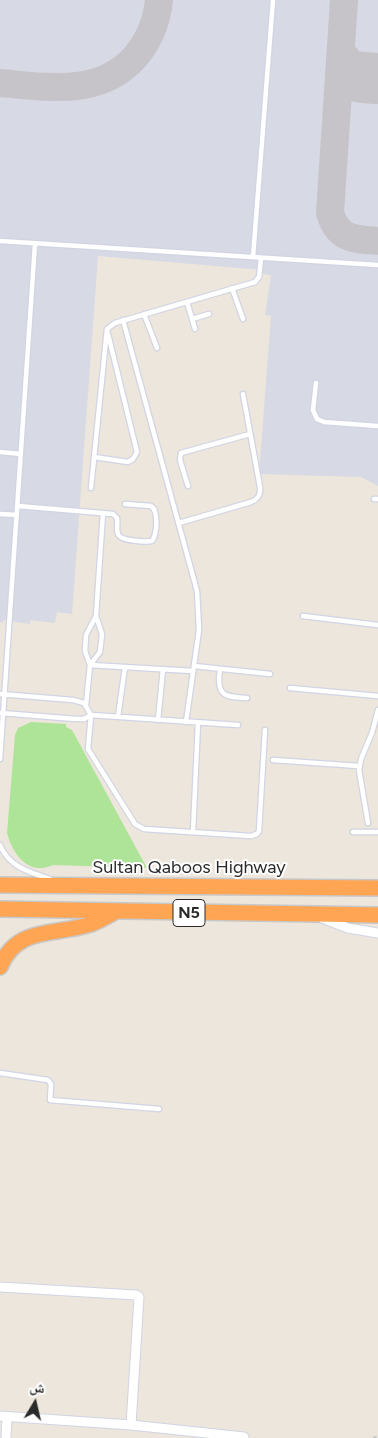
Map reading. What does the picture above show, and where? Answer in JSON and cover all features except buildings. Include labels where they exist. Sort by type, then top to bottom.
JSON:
[{"type":"highway","name":"Sultan Qaboos Highway","points":[[0,884],[378,888]]},
{"type":"highway","name":"N5","points":[[0,909],[378,915]]},
{"type":"highway","points":[[0,967],[11,948],[23,939],[36,934],[91,924],[115,912]]},
{"type":"street","points":[[312,914],[348,928],[378,932]]},
{"type":"street","points":[[0,1287],[136,1295],[139,1297],[131,1425]]},
{"type":"street","points":[[6,1438],[3,1416],[131,1425],[181,1434],[244,1437]]},
{"type":"lane","points":[[253,257],[273,0]]},
{"type":"lane","points":[[0,242],[378,265]]},
{"type":"lane","points":[[0,759],[2,694],[18,506],[35,244]]},
{"type":"lane","points":[[91,488],[107,329],[112,324],[123,320],[256,280],[259,277],[261,258]]},
{"type":"lane","points":[[232,288],[243,319]]},
{"type":"lane","points":[[187,302],[195,329]]},
{"type":"lane","points":[[144,314],[157,348]]},
{"type":"lane","points":[[192,319],[209,314]]},
{"type":"lane","points":[[123,320],[196,582],[199,601],[199,630],[186,722]]},
{"type":"lane","points":[[94,457],[128,462],[135,458],[137,452],[107,329]]},
{"type":"lane","points":[[316,384],[313,410],[317,419],[324,422],[378,426]]},
{"type":"lane","points":[[179,523],[251,502],[257,498],[260,488],[243,394]]},
{"type":"lane","points":[[188,486],[180,457],[181,453],[250,434]]},
{"type":"lane","points":[[0,452],[21,454]]},
{"type":"lane","points":[[18,506],[113,514],[117,518],[117,533],[122,539],[148,541],[154,539],[157,512],[155,508],[125,504]]},
{"type":"lane","points":[[86,706],[90,664],[85,651],[86,635],[96,616],[103,513]]},
{"type":"lane","points":[[0,514],[17,515]]},
{"type":"lane","points":[[90,664],[99,655],[101,649],[102,631],[96,616]]},
{"type":"lane","points":[[303,616],[378,625]]},
{"type":"lane","points":[[90,664],[163,669],[220,669],[270,674]]},
{"type":"lane","points":[[118,717],[125,667]]},
{"type":"lane","points":[[158,720],[163,669]]},
{"type":"lane","points":[[220,669],[218,683],[223,693],[230,697],[247,698]]},
{"type":"lane","points":[[290,688],[378,696]]},
{"type":"lane","points":[[2,694],[82,702],[91,715],[88,749],[134,824],[144,829],[255,835],[258,832],[265,730]]},
{"type":"lane","points":[[368,823],[359,776],[359,766],[372,733],[378,710]]},
{"type":"lane","points":[[2,713],[80,720],[91,715],[238,726]]},
{"type":"lane","points":[[194,832],[198,723]]},
{"type":"lane","points":[[273,760],[359,766]]},
{"type":"lane","points":[[353,832],[378,832]]},
{"type":"lane","points":[[0,845],[9,860],[20,868],[68,885]]},
{"type":"lane","points":[[0,1073],[48,1080],[51,1084],[50,1100],[159,1109]]},
{"type":"path","points":[[374,1438],[378,1436]]},
{"type":"shaded area","points":[[0,0],[378,0],[378,486],[361,477],[259,474],[271,316],[265,315],[271,275],[263,274],[263,270],[98,256],[72,614],[57,612],[55,623],[30,620],[30,624],[3,620],[3,623],[0,622]]},
{"type":"green space","points":[[31,722],[66,724],[66,727],[72,730],[147,868],[53,865],[43,868],[28,865],[18,856],[11,845],[7,833],[15,735],[18,728]]},
{"type":"taxiway","points":[[0,83],[55,87],[90,84],[107,78],[122,69],[141,50],[152,29],[157,15],[159,0]]},
{"type":"taxiway","points":[[344,0],[330,213],[333,222],[342,233],[362,240],[378,241]]},
{"type":"taxiway","points":[[341,51],[352,65],[378,67]]},
{"type":"taxiway","points":[[339,74],[351,86],[360,89],[378,90]]}]
